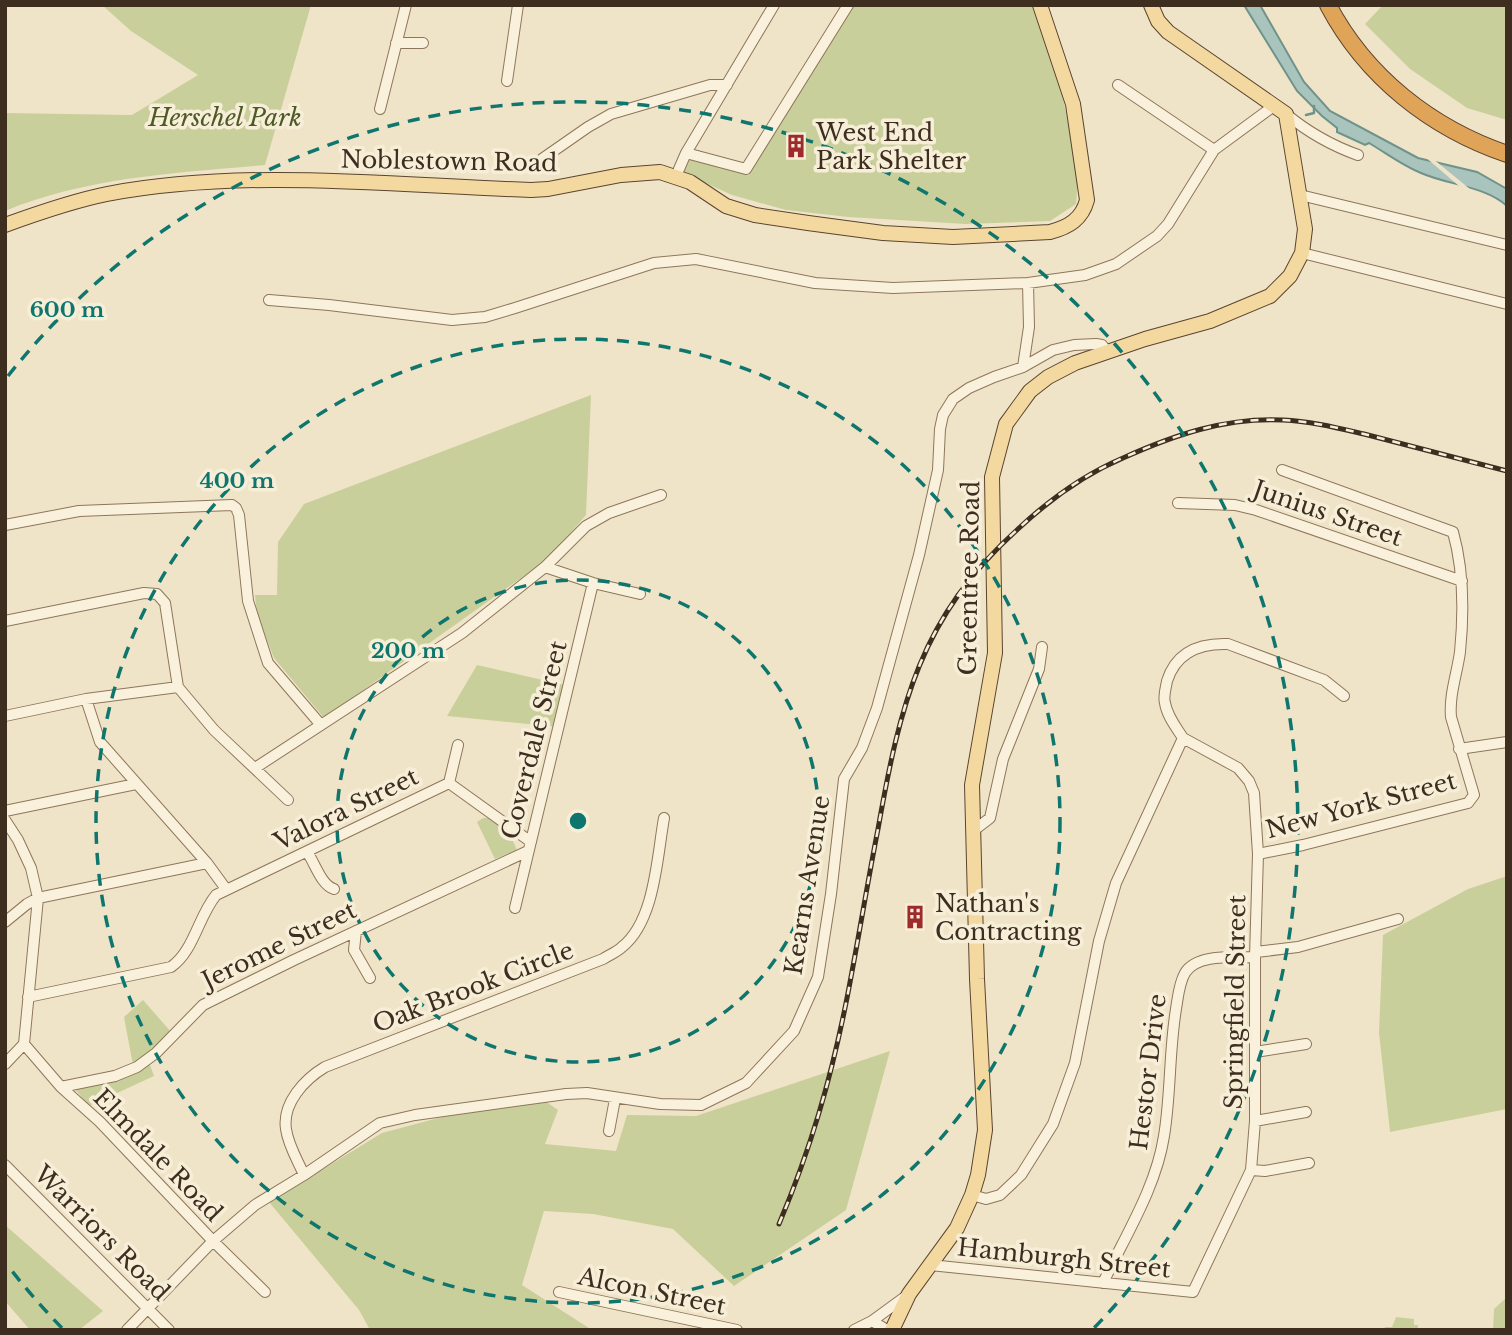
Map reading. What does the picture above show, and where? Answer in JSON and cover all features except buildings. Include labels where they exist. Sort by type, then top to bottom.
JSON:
[{"type":"highway","points":[[1328,5],[1366,60],[1406,99],[1454,131],[1507,153]]},
{"type":"highway","points":[[1340,5],[1373,53],[1413,92],[1459,122],[1507,143]]},
{"type":"main road","name":"Noblestown Road","points":[[5,225],[75,202],[148,187],[265,181],[531,190],[660,172],[690,182],[726,206],[755,215],[858,230],[953,237],[1050,232],[1071,225],[1087,200],[1080,138],[1063,68],[1040,5]]},
{"type":"main road","points":[[1151,5],[1158,21],[1168,32],[1280,109]]},
{"type":"main road","name":"Greentree Road","points":[[890,1330],[909,1294],[957,1228],[978,1175],[985,1130],[972,785],[995,653],[991,501],[992,477],[999,442],[1006,424],[1030,391],[1048,377],[1107,351],[1210,321],[1270,296],[1290,276],[1301,253],[1305,229],[1280,109]]},
{"type":"street","points":[[380,109],[406,5]]},
{"type":"street","points":[[507,81],[518,5]]},
{"type":"street","points":[[676,176],[686,153],[774,5]]},
{"type":"street","points":[[686,153],[746,169],[848,5]]},
{"type":"street","points":[[397,43],[423,43]]},
{"type":"street","points":[[542,159],[611,114],[709,85],[727,85]]},
{"type":"street","points":[[1118,85],[1214,150]]},
{"type":"street","points":[[269,300],[452,320],[485,317],[654,262],[695,259],[815,283],[893,288],[1028,283],[1085,275],[1115,264],[1144,246],[1168,224],[1214,150],[1224,140],[1280,109],[1307,132],[1358,155]]},
{"type":"street","points":[[1300,195],[1507,245]]},
{"type":"street","points":[[1301,253],[1507,304]]},
{"type":"street","points":[[1023,367],[1029,327],[1028,283]]},
{"type":"street","name":"Kearns Avenue","points":[[127,1330],[213,1241],[255,1205],[380,1123],[396,1118],[566,1094],[587,1093],[660,1104],[701,1105],[746,1083],[794,1031],[818,977],[844,779],[862,748],[877,708],[919,555],[938,470],[943,415],[954,399],[969,388],[1023,367],[1053,350],[1096,344],[1102,345],[1107,351]]},
{"type":"street","points":[[1282,470],[1453,532],[1460,556],[1462,581],[1460,652],[1450,704],[1459,749],[1507,742]]},
{"type":"street","points":[[256,768],[462,633],[545,567],[586,526],[609,513],[661,495]]},
{"type":"street","name":"Junius Street","points":[[1178,503],[1236,505],[1256,510],[1462,581]]},
{"type":"street","points":[[5,524],[79,511],[232,505],[239,515],[248,601],[268,663],[321,725]]},
{"type":"street","points":[[545,567],[593,583],[640,594]]},
{"type":"street","name":"Coverdale Street","points":[[516,908],[593,583]]},
{"type":"street","points":[[5,621],[144,593],[157,594],[165,603],[178,687],[214,730],[288,800]]},
{"type":"street","points":[[972,1195],[986,1199],[1000,1195],[1021,1175],[1053,1124],[1075,1063],[1099,941],[1116,883],[1183,738],[1164,702],[1173,666],[1196,646],[1228,643],[1324,680],[1344,695]]},
{"type":"street","points":[[973,831],[990,818],[1003,759],[1038,669],[1042,647]]},
{"type":"street","points":[[5,716],[86,699],[178,687]]},
{"type":"street","points":[[28,997],[163,970],[178,962],[208,905],[216,895],[226,889],[100,743],[86,699]]},
{"type":"street","name":"Springfield Street","points":[[1183,738],[1238,768],[1249,781],[1254,793],[1258,854],[1255,1121],[1251,1170],[1193,1292]]},
{"type":"street","name":"Valora Street","points":[[226,889],[449,783],[458,745]]},
{"type":"street","name":"New York Street","points":[[1258,854],[1468,803],[1474,795],[1459,749]]},
{"type":"street","points":[[5,811],[136,783]]},
{"type":"street","points":[[449,783],[530,847]]},
{"type":"street","name":"Oak Brook Circle","points":[[304,1175],[286,1124],[291,1102],[312,1075],[325,1067],[603,959],[624,947],[641,925],[649,901],[664,818]]},
{"type":"street","points":[[5,820],[31,868],[38,898],[24,1044],[5,1064]]},
{"type":"street","name":"Jerome Street","points":[[61,1087],[115,1076],[137,1067],[156,1053],[203,1005],[530,847]]},
{"type":"street","points":[[307,852],[323,880],[334,889]]},
{"type":"street","points":[[5,922],[38,898],[206,863]]},
{"type":"street","points":[[1256,954],[1298,947],[1398,919]]},
{"type":"street","points":[[356,931],[354,950],[370,978]]},
{"type":"street","name":"Hestor Drive","points":[[1103,1283],[1154,1178],[1165,1136],[1171,1038],[1179,989],[1185,972],[1194,964],[1205,960],[1256,954]]},
{"type":"street","name":"Elmdale Road","points":[[24,1044],[61,1087],[100,1122],[265,1292]]},
{"type":"street","points":[[1255,1052],[1306,1044]]},
{"type":"street","points":[[610,1131],[615,1098]]},
{"type":"street","points":[[1255,1121],[1306,1112]]},
{"type":"street","points":[[1251,1170],[1265,1171],[1309,1163]]},
{"type":"street","name":"Warriors Road","points":[[5,1165],[169,1330]]},
{"type":"street","name":"Hamburgh Street","points":[[930,1265],[1193,1292]]},
{"type":"street","name":"Alcon Street","points":[[559,1293],[737,1330]]},
{"type":"street","points":[[854,1330],[872,1321],[909,1294]]},
{"type":"street","points":[[872,1321],[890,1330]]},
{"type":"green space","name":"Herschel Park","points":[[102,5],[311,5],[265,165],[133,178],[68,191],[5,211],[5,113],[132,115],[198,75],[131,31]]},
{"type":"green space","points":[[853,5],[1037,5],[1058,77],[1079,169],[1076,204],[1050,221],[965,224],[848,217],[786,210],[732,195],[683,173],[690,159],[748,175]]},
{"type":"green space","points":[[1383,5],[1507,5],[1507,120],[1467,108],[1410,69],[1365,24]]},
{"type":"green space","points":[[591,395],[586,515],[549,558],[324,718],[274,658],[257,615],[255,595],[277,595],[278,542],[304,504]]},
{"type":"green space","points":[[477,665],[569,686],[559,727],[447,716]]},
{"type":"green space","points":[[483,818],[492,818],[509,832],[517,850],[495,859],[477,822]]},
{"type":"green space","points":[[1507,876],[1507,1109],[1390,1132],[1379,1033],[1383,935],[1468,889]]},
{"type":"green space","points":[[143,1000],[172,1033],[133,1065],[124,1017]]},
{"type":"green space","points":[[890,1051],[846,1210],[734,1286],[673,1229],[593,1214],[544,1211],[522,1285],[592,1330],[370,1330],[359,1310],[269,1202],[382,1133],[442,1117],[545,1101],[558,1110],[545,1144],[616,1151],[627,1115],[696,1116]]},
{"type":"green space","points":[[149,1062],[154,1076],[89,1106],[75,1089]]},
{"type":"green space","points":[[5,1225],[103,1311],[79,1330],[30,1330],[5,1301]]},
{"type":"green space","points":[[1507,1297],[1507,1330],[1493,1330],[1494,1309]]},
{"type":"green space","points":[[1396,1317],[1414,1319],[1418,1330],[1384,1330],[1385,1327],[1392,1327]]},
{"type":"water","points":[[1244,5],[1260,5],[1304,82],[1330,111],[1418,158],[1477,172],[1507,189],[1507,206],[1488,194],[1414,170],[1369,143],[1365,145],[1337,132],[1337,128],[1297,91]]},
{"type":"pier","points":[[1424,156],[1432,158],[1476,194],[1466,192]]},
{"type":"waterway","points":[[1306,115],[1314,113],[1314,106]]},
{"type":"railway","points":[[779,1224],[819,1113],[834,1057],[886,784],[906,703],[936,630],[985,562],[1042,508],[1094,472],[1181,435],[1241,421],[1314,423],[1507,471]]},
{"type":"place","name":"West End Park Shelter","points":[[796,146]]},
{"type":"place","name":"Nathan's Contracting","points":[[915,917]]}]
